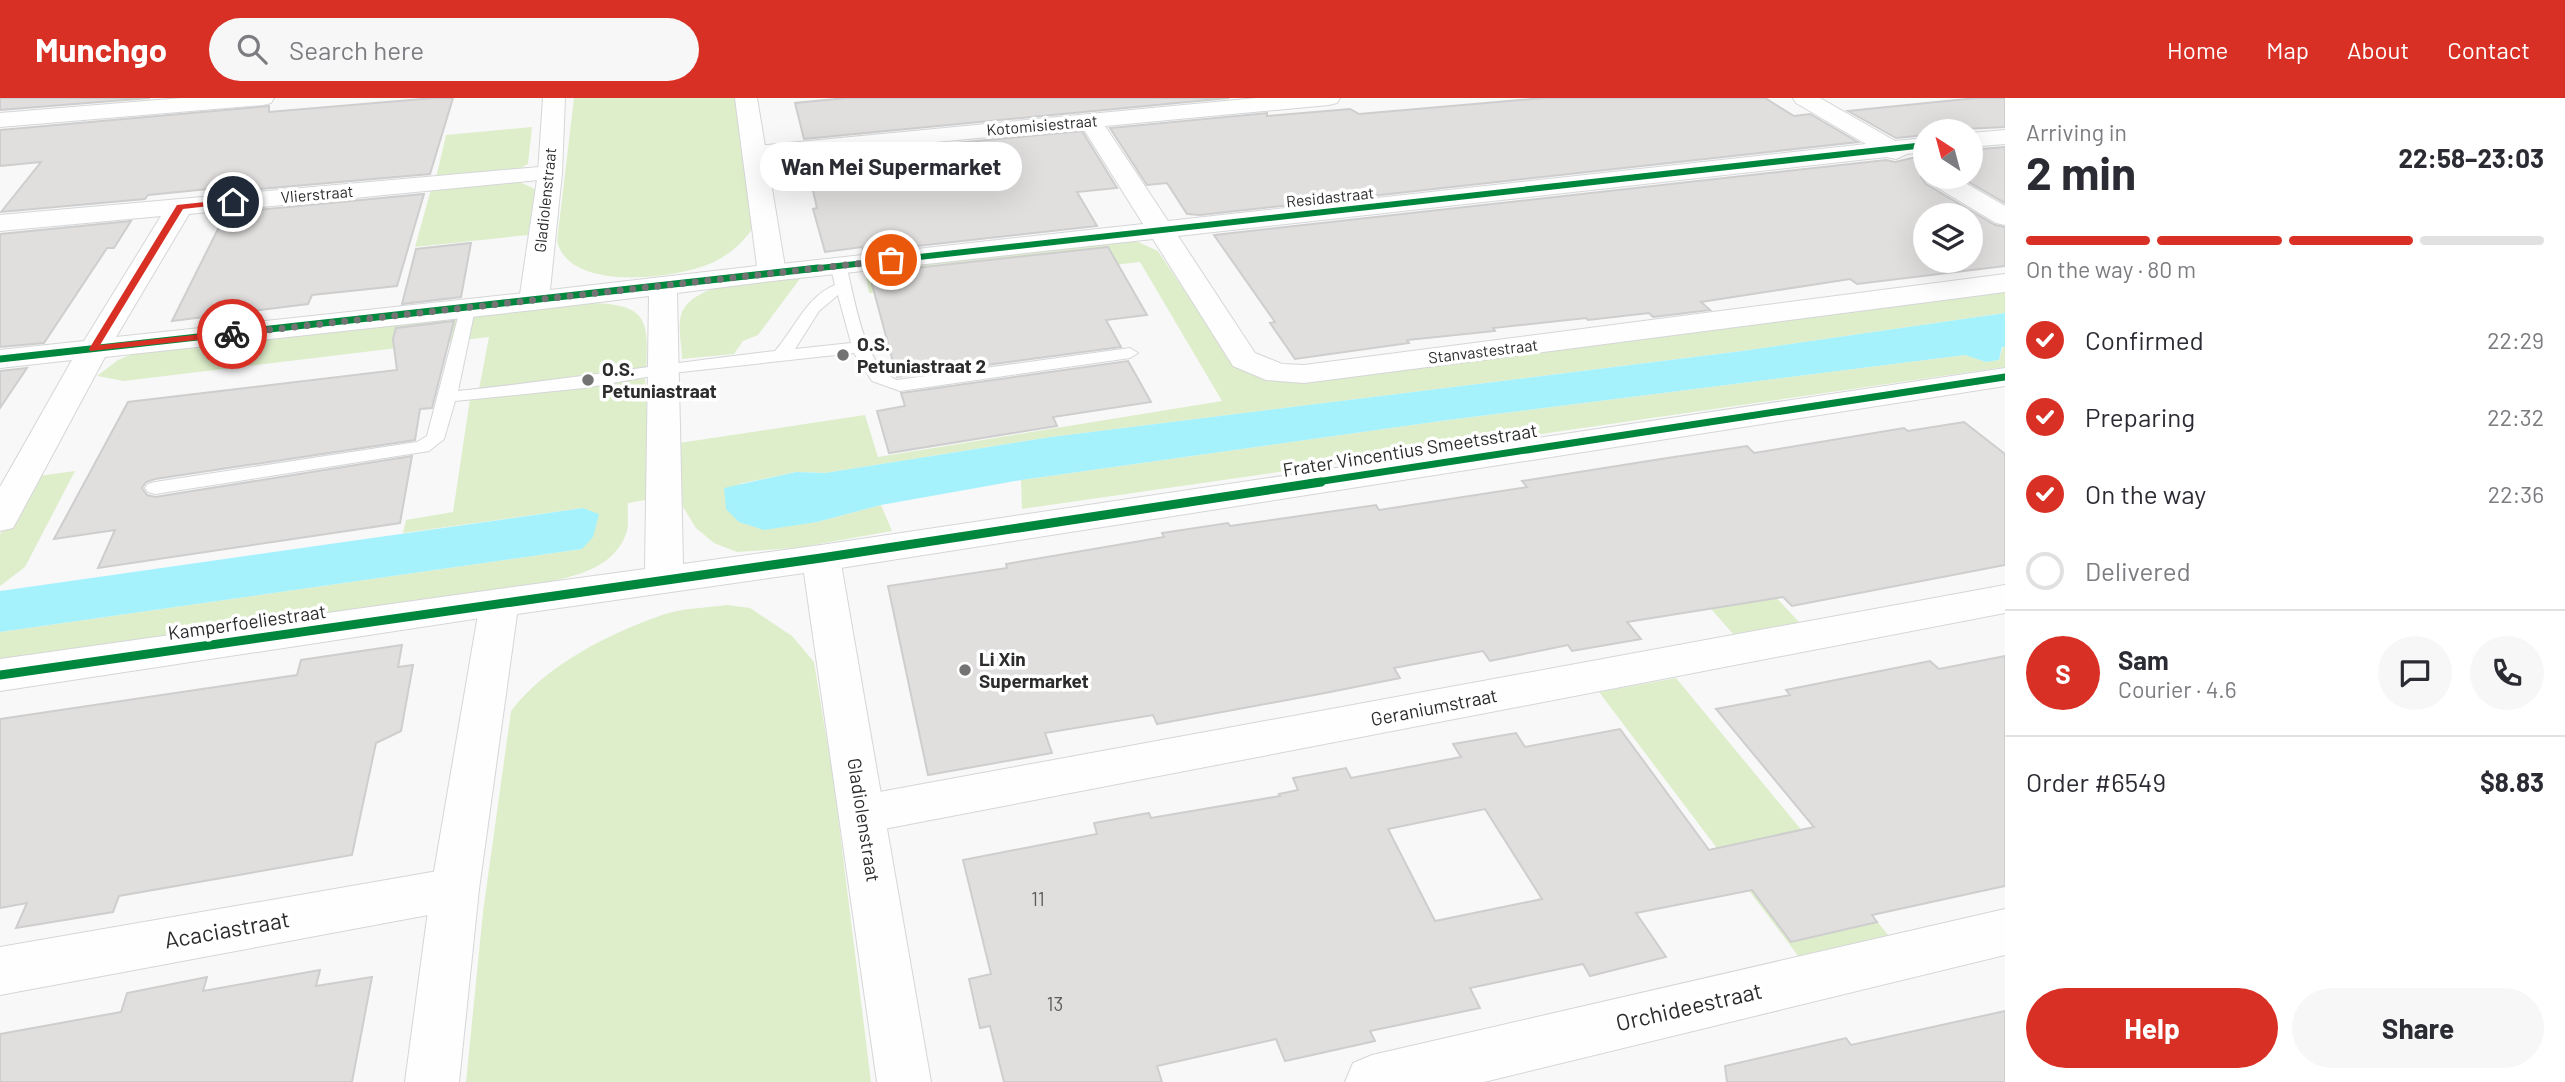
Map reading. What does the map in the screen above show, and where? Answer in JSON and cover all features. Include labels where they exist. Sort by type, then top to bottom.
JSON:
[{"type":"street","points":[[0,120],[263,98]]},
{"type":"street","name":"Gladiolenstraat","points":[[534,301],[550,173],[554,98]]},
{"type":"street","points":[[746,98],[772,273]]},
{"type":"street","name":"Kotomisiestraat","points":[[755,152],[1329,98]]},
{"type":"street","points":[[1804,98],[1913,162]]},
{"type":"street","name":"Stanvastestraat","points":[[1090,121],[1158,230],[1244,359],[1277,373],[1304,374],[2005,283]]},
{"type":"street","points":[[1983,139],[2005,137]]},
{"type":"street","name":"Residastraat","points":[[0,359],[772,273],[840,276],[1158,230],[1913,146]]},
{"type":"street","name":"Vlierstraat","points":[[0,223],[550,173]]},
{"type":"street","points":[[1957,189],[2005,217]]},
{"type":"street","points":[[0,519],[94,349],[180,206]]},
{"type":"street","points":[[663,286],[664,580]]},
{"type":"street","name":"Frater Vincentius Smeetsstraat","points":[[664,580],[1996,386]]},
{"type":"street","name":"Gladiolenstraat","points":[[821,558],[904,1082]]},
{"type":"street","name":"Kamperfoeliestraat","points":[[0,675],[664,580]]},
{"type":"street","name":"Geraniumstraat","points":[[863,814],[2005,599]]},
{"type":"street","points":[[432,1082],[454,890],[499,603]]},
{"type":"street","name":"Acaciastraat","points":[[0,971],[454,890]]},
{"type":"street","name":"Orchideestraat","points":[[1372,1082],[2005,932]]},
{"type":"lane","points":[[840,276],[860,346],[874,376],[882,382],[900,386],[1130,353]]},
{"type":"lane","points":[[780,356],[793,343],[814,304],[840,276]]},
{"type":"lane","points":[[155,488],[422,447],[435,439],[448,397],[467,309]]},
{"type":"lane","points":[[448,397],[583,383],[663,369],[860,346]]},
{"type":"green space","points":[[574,98],[736,98],[754,226],[750,232],[737,247],[714,262],[651,277],[602,275],[581,269],[566,258],[557,241]]},
{"type":"green space","points":[[532,127],[528,164],[521,168],[436,178],[446,135]]},
{"type":"green space","points":[[517,181],[535,189],[528,235],[415,247],[431,189]]},
{"type":"green space","points":[[1122,240],[1138,242],[1158,251],[1224,350],[1254,372],[2005,289],[2005,313],[1742,351],[1051,437],[825,473],[796,472],[739,484],[739,522],[764,529],[817,522],[881,505],[892,531],[796,548],[737,552],[714,543],[696,528],[683,507],[679,443],[865,415],[878,457],[1222,401],[1140,262],[869,293],[865,270]]},
{"type":"green space","points":[[802,276],[758,335],[743,341],[734,354],[682,359],[681,315],[692,300],[704,292],[737,283]]},
{"type":"green space","points":[[590,303],[623,307],[634,311],[640,318],[647,339],[646,371],[479,389],[489,337],[124,381],[97,376],[118,360],[137,352]]},
{"type":"green space","points":[[2003,347],[2005,367],[1022,509],[1021,480],[1448,420],[1965,355],[1986,362],[1999,360]]},
{"type":"green space","points":[[645,378],[651,499],[628,503],[627,531],[620,546],[596,567],[563,579],[530,585],[0,661],[0,632],[582,549],[583,508],[403,533],[406,520],[453,512],[470,399]]},
{"type":"green space","points":[[75,471],[25,567],[0,586],[0,534],[14,519],[38,476]]},
{"type":"green space","points":[[1726,544],[1800,623],[1733,634],[1663,554]]},
{"type":"green space","points":[[727,605],[750,608],[792,636],[814,662],[834,784],[871,1082],[466,1082],[483,912],[511,711],[525,694],[560,665],[600,642],[669,613]]},
{"type":"green space","points":[[1676,678],[1889,936],[1799,957],[1599,692]]},
{"type":"water","points":[[2005,313],[2005,347],[2002,347],[1999,360],[1986,362],[1965,355],[1448,420],[1021,480],[881,505],[817,522],[764,530],[739,522],[726,509],[724,488],[796,472],[825,473],[1051,437],[1742,351]]},
{"type":"water","points":[[583,508],[599,514],[593,537],[582,549],[0,632],[0,591]]},
{"type":"building","points":[[0,98],[150,98],[0,110]]},
{"type":"building","points":[[453,98],[430,174],[236,191],[239,186],[148,195],[145,199],[1,212],[41,162],[0,166],[0,130],[269,106],[269,112]]},
{"type":"building","points":[[846,98],[1229,98],[804,139],[795,103]]},
{"type":"building","points":[[1543,98],[1765,98],[1794,116],[1810,114],[1858,142],[1200,215],[1187,214],[1167,183],[1147,185],[1110,128],[1267,113],[1267,116],[1350,109],[1359,114]]},
{"type":"building","points":[[1976,98],[2005,98],[2005,127],[1983,128],[1983,119],[1913,119],[1913,136],[1896,138],[1848,111]]},
{"type":"building","points":[[1082,131],[1117,188],[1077,192],[1097,226],[864,252],[862,247],[825,252],[813,209],[817,208],[807,165],[811,165],[808,157]]},
{"type":"building","points":[[2005,147],[2005,203],[1981,189],[1983,189],[1983,149]]},
{"type":"building","points":[[1913,158],[1913,189],[1934,189],[1958,203],[1913,203],[1913,273],[1947,273],[1857,284],[1850,279],[1701,302],[1710,310],[1653,317],[1649,313],[1588,320],[1586,318],[1493,328],[1495,331],[1407,340],[1409,343],[1295,359],[1270,323],[1275,322],[1214,235],[1886,160],[1895,162]]},
{"type":"building","points":[[424,194],[397,286],[312,295],[308,304],[172,321],[226,213]]},
{"type":"building","points":[[1983,218],[2005,227],[2005,266],[1983,269]]},
{"type":"building","points":[[131,221],[114,248],[107,248],[44,343],[0,347],[0,234]]},
{"type":"building","points":[[471,243],[461,297],[402,304],[416,249]]},
{"type":"building","points":[[1108,247],[1147,315],[1106,320],[1121,347],[897,377],[869,273]]},
{"type":"building","points":[[454,321],[432,408],[420,409],[415,440],[155,479],[146,482],[142,488],[147,495],[155,497],[412,456],[400,523],[98,568],[115,530],[54,539],[128,402],[397,370],[393,339],[396,328]]},
{"type":"building","points":[[1128,361],[1151,402],[1053,417],[1057,426],[889,453],[877,411],[905,406],[901,393]]},
{"type":"building","points":[[27,368],[0,408],[0,371]]},
{"type":"building","points":[[1964,422],[2005,454],[2005,565],[1792,606],[1783,597],[1627,622],[1641,639],[1572,651],[1568,645],[1490,661],[1483,651],[1394,668],[1400,678],[1157,724],[1153,715],[1045,733],[1052,753],[928,775],[888,586],[1007,568],[1006,564],[1164,537],[1162,533],[1376,505],[1379,510],[1527,487],[1522,481],[1747,446],[1754,453],[1904,428],[1908,431]]},
{"type":"building","points":[[402,645],[398,667],[413,665],[401,731],[376,743],[352,855],[119,896],[113,912],[16,928],[27,903],[0,908],[0,719],[297,675],[301,660]]},
{"type":"building","points":[[2005,656],[2005,886],[1872,915],[1877,922],[1791,942],[1752,890],[1636,913],[1666,957],[1590,976],[1583,964],[1470,988],[1480,1008],[1370,1031],[1375,1041],[1285,1061],[1276,1039],[1157,1066],[1162,1082],[1004,1082],[990,1026],[980,1028],[969,979],[991,974],[963,860],[1097,834],[1094,823],[1149,813],[1151,818],[1280,796],[1279,794],[1298,790],[1293,778],[1346,768],[1351,778],[1461,757],[1453,744],[1516,733],[1525,747],[1620,729],[1709,850],[1814,827],[1716,709],[1790,695],[1786,690],[1930,661],[1939,669]],"holes":[[[1485,809],[1542,899],[1435,921],[1388,829]]]},
{"type":"building","points":[[320,970],[316,986],[372,977],[352,1082],[0,1082],[0,1034],[121,1012],[127,993],[207,977],[203,991]]},
{"type":"building","points":[[2005,1011],[2005,1082],[1727,1082],[1725,1066],[1846,1038],[1851,1045]]},
{"type":"cycle path","points":[[0,359],[1913,146]]},
{"type":"cycle path","points":[[0,675],[821,558],[2005,377]]},
{"type":"way so far","points":[[232,334],[891,260]]},
{"type":"place","name":"Wan Mei Supermarket","points":[[891,260]]},
{"type":"place","name":"O.S. Petuniastraat 2","points":[[843,355]]},
{"type":"place","name":"O.S. Petuniastraat","points":[[588,380]]},
{"type":"place","name":"Li Xin Supermarket","points":[[965,670]]},
{"type":"route","points":[[232,334],[94,349],[180,206],[233,202]]}]
